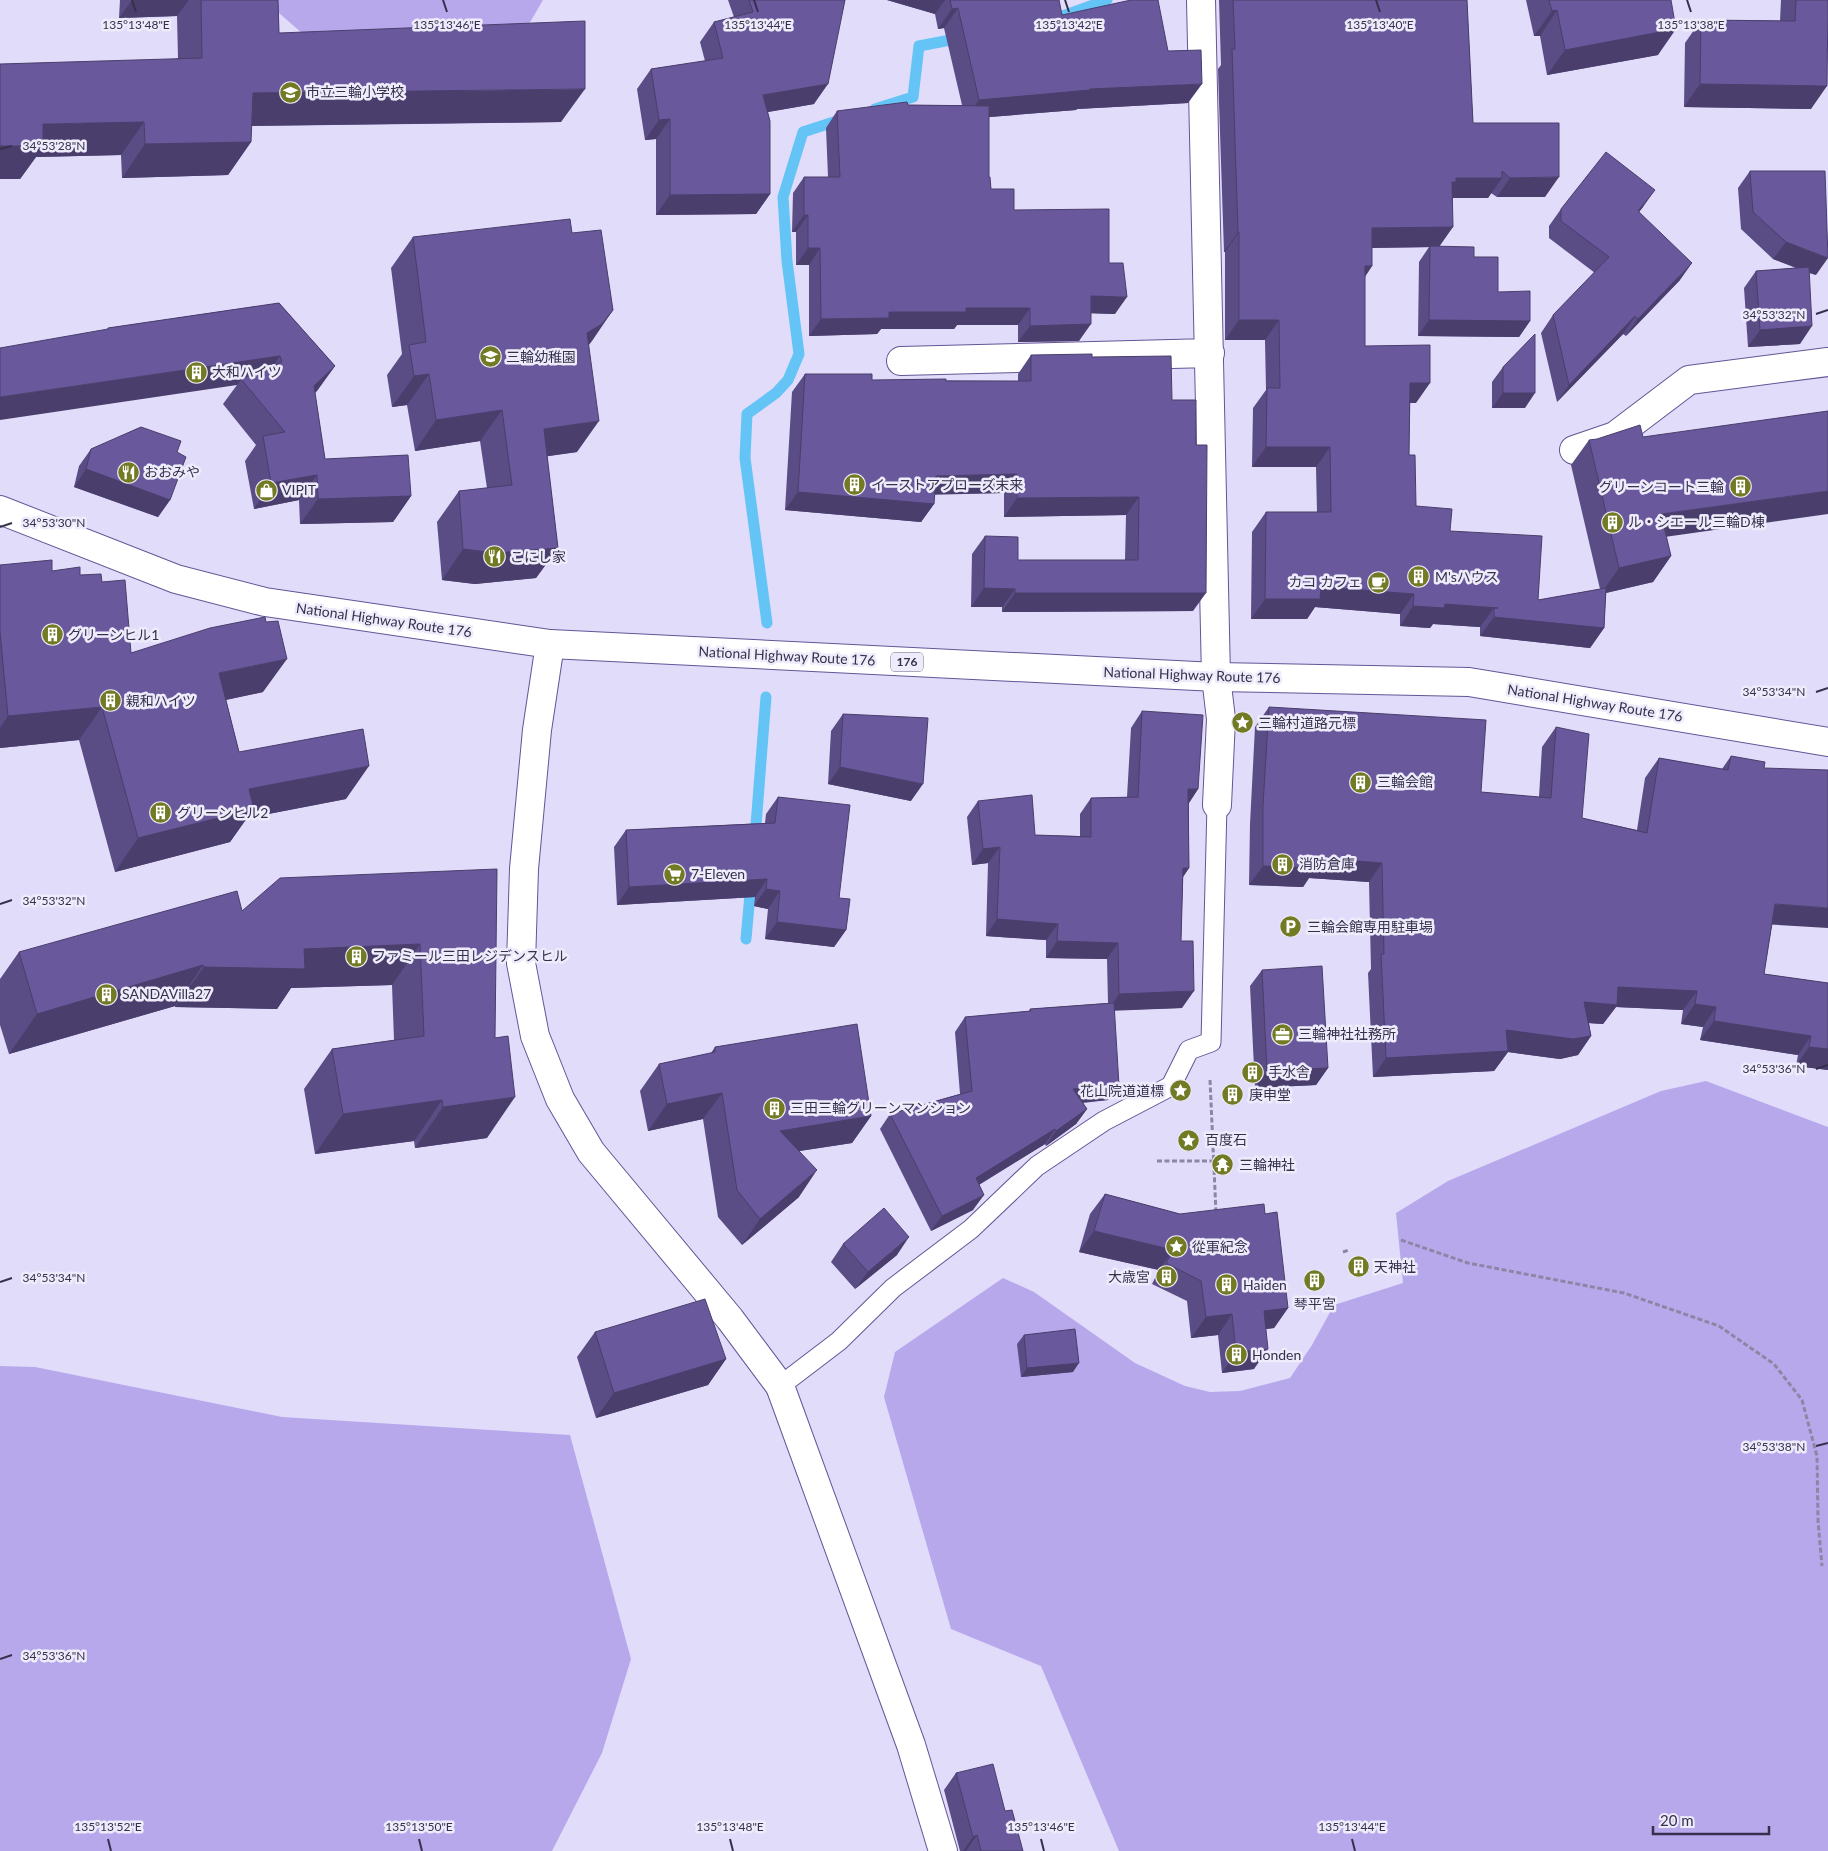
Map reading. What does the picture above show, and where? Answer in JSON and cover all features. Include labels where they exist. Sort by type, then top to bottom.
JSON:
[{"type":"main road","points":[[1202,0],[1216,677],[1221,718],[1217,806]]},
{"type":"main road","points":[[901,361],[1210,354]]},
{"type":"main road","points":[[1574,450],[1615,436],[1689,380],[1828,362]]},
{"type":"main road","name":"National Highway Route 176","points":[[0,510],[176,578],[265,602],[550,644],[1216,677],[1469,682],[1828,742]]},
{"type":"main road","points":[[550,644],[537,730],[524,869],[520,963],[535,1036],[560,1099],[591,1152],[730,1319],[780,1386],[910,1745],[943,1851]]},
{"type":"lane","points":[[780,1386],[839,1341],[893,1288],[971,1228],[1037,1166],[1104,1121],[1171,1086],[1189,1050],[1211,1042],[1217,806]]},
{"type":"path","points":[[1209,1072],[1216,1214]]},
{"type":"path","points":[[1157,1160],[1214,1161]]},
{"type":"path","points":[[1402,1240],[1468,1264],[1624,1293],[1719,1326],[1774,1364],[1802,1400],[1817,1456],[1818,1522],[1822,1566]]},
{"type":"path","points":[[1343,1252],[1349,1250]]},
{"type":"shaded area","points":[[271,0],[543,0],[522,36],[311,41],[271,6]]},
{"type":"shaded area","points":[[1706,1081],[1828,1127],[1828,1851],[1119,1851],[1041,1666],[951,1629],[884,1397],[895,1352],[1003,1278],[1034,1292],[1135,1363],[1185,1386],[1210,1392],[1240,1391],[1290,1378],[1312,1345],[1334,1305],[1403,1283],[1396,1213],[1448,1181],[1661,1091]]},
{"type":"shaded area","points":[[0,1366],[35,1367],[282,1417],[570,1435],[631,1659],[602,1753],[552,1851],[0,1851]]},
{"type":"building","points":[[201,0],[278,0],[279,33],[585,21],[585,89],[253,93],[251,142],[145,144],[144,122],[43,124],[43,146],[0,146],[0,64],[202,58]]},
{"type":"building","points":[[749,0],[845,0],[828,84],[763,95],[770,121],[770,194],[670,195],[670,119],[659,120],[651,69],[723,58],[714,22],[753,12]]},
{"type":"building","points":[[950,0],[1059,0],[1062,15],[1131,0],[1158,0],[1168,51],[1201,50],[1202,84],[1090,89],[979,100],[958,8],[952,9]]},
{"type":"building","points":[[1233,0],[1467,0],[1473,123],[1559,123],[1559,177],[1510,178],[1502,171],[1502,178],[1456,178],[1456,182],[1452,182],[1453,227],[1372,228],[1372,266],[1365,266],[1365,346],[1430,345],[1430,383],[1410,383],[1409,455],[1415,455],[1416,506],[1452,509],[1450,531],[1542,536],[1538,600],[1606,588],[1604,628],[1494,617],[1494,608],[1498,608],[1445,604],[1444,608],[1413,606],[1414,594],[1321,587],[1320,599],[1265,599],[1266,512],[1331,512],[1330,447],[1266,447],[1267,388],[1280,388],[1279,320],[1239,320],[1239,232],[1232,49],[1235,49]]},
{"type":"building","points":[[1549,0],[1671,0],[1676,29],[1565,50],[1557,10],[1552,11]]},
{"type":"building","points":[[1796,0],[1828,0],[1827,86],[1700,84],[1701,20],[1795,21]]},
{"type":"building","points":[[907,102],[908,105],[989,106],[989,177],[991,189],[1014,189],[1014,210],[1109,209],[1109,263],[1123,263],[1127,297],[1091,296],[1091,324],[1030,326],[1030,308],[966,308],[966,312],[889,312],[889,318],[821,319],[820,248],[808,248],[808,215],[804,215],[804,177],[840,177],[837,111]]},
{"type":"building","points":[[1606,152],[1655,190],[1638,211],[1692,263],[1638,319],[1635,316],[1569,385],[1553,315],[1609,257],[1561,221],[1561,209]]},
{"type":"building","points":[[1750,171],[1825,171],[1828,258],[1786,242],[1753,212]]},
{"type":"building","name":"三輪幼稚園","points":[[570,219],[572,233],[601,230],[613,310],[602,324],[587,333],[599,421],[544,429],[558,548],[496,553],[463,549],[459,491],[512,485],[502,410],[436,420],[429,374],[414,376],[409,345],[426,342],[413,237]]},
{"type":"building","points":[[1430,246],[1474,247],[1474,257],[1498,257],[1498,292],[1530,291],[1530,321],[1429,320]]},
{"type":"building","points":[[1809,267],[1812,326],[1760,330],[1756,271]]},
{"type":"building","points":[[279,303],[335,366],[314,386],[325,459],[408,455],[411,496],[318,499],[317,475],[271,483],[263,436],[285,432],[241,379],[282,362],[280,356],[0,397],[0,348],[108,328]]},
{"type":"building","points":[[1535,334],[1535,393],[1503,393],[1503,367]]},
{"type":"building","points":[[1092,354],[1092,357],[1171,356],[1172,400],[1196,400],[1196,445],[1207,445],[1206,593],[1015,593],[1015,589],[984,588],[985,536],[1018,537],[1018,560],[1138,560],[1139,497],[1017,498],[1017,474],[936,476],[934,504],[798,492],[805,374],[872,374],[872,380],[1031,381],[1031,355]]},
{"type":"building","points":[[1828,411],[1828,491],[1661,514],[1671,556],[1619,568],[1589,440],[1640,425],[1643,437]]},
{"type":"building","points":[[141,427],[181,441],[177,452],[186,457],[170,500],[86,469],[91,449]]},
{"type":"building","points":[[52,560],[52,571],[80,567],[80,575],[101,574],[102,582],[125,580],[131,653],[210,628],[265,617],[266,622],[278,621],[287,659],[219,673],[239,752],[363,729],[369,766],[249,789],[254,809],[138,838],[102,707],[8,716],[0,632],[0,565]]},
{"type":"building","points":[[1269,707],[1486,720],[1481,792],[1551,798],[1556,727],[1589,734],[1582,818],[1647,833],[1659,758],[1728,770],[1731,756],[1765,762],[1764,768],[1828,770],[1828,908],[1775,904],[1764,974],[1828,983],[1828,1049],[1809,1047],[1811,1036],[1714,1021],[1716,1007],[1695,1004],[1697,991],[1618,987],[1617,1005],[1584,1002],[1591,1036],[1573,1039],[1506,1030],[1508,1051],[1386,1058],[1381,954],[1384,954],[1382,863],[1317,858],[1316,868],[1263,866],[1263,805]]},
{"type":"building","points":[[1142,711],[1203,715],[1198,789],[1188,789],[1189,868],[1183,868],[1181,941],[1193,941],[1194,991],[1119,994],[1118,943],[1057,941],[1058,924],[997,919],[1000,847],[983,849],[978,801],[1032,795],[1035,835],[1091,837],[1091,798],[1138,797]]},
{"type":"building","points":[[843,714],[928,718],[923,784],[840,767]]},
{"type":"building","points":[[778,797],[850,805],[839,898],[850,899],[846,930],[777,922],[780,891],[766,889],[767,879],[629,887],[626,830],[775,823]]},
{"type":"building","points":[[497,869],[495,1038],[508,1036],[515,1097],[443,1107],[442,1100],[343,1114],[332,1049],[424,1036],[420,944],[304,949],[305,969],[204,967],[203,965],[37,1014],[19,952],[237,891],[242,911],[280,878]]},
{"type":"building","name":"三輪神社社務所","points":[[1322,966],[1328,1068],[1267,1071],[1262,970]]},
{"type":"building","points":[[1114,1003],[1119,1085],[1073,1089],[1087,1109],[1056,1131],[1055,1129],[976,1178],[984,1195],[942,1216],[890,1114],[972,1091],[965,1017],[1031,1011],[1030,1009]]},
{"type":"building","points":[[857,1024],[871,1116],[780,1131],[817,1170],[760,1219],[737,1190],[722,1093],[667,1104],[659,1064],[715,1052],[715,1047]]},
{"type":"building","points":[[1105,1194],[1180,1214],[1264,1204],[1265,1214],[1277,1212],[1288,1308],[1264,1311],[1268,1349],[1236,1352],[1232,1314],[1206,1317],[1201,1281],[1166,1263],[1173,1250],[1094,1231]]},
{"type":"building","points":[[884,1208],[909,1237],[868,1272],[843,1244]]},
{"type":"building","points":[[705,1299],[726,1359],[614,1393],[595,1332]]},
{"type":"building","points":[[1075,1329],[1079,1363],[1027,1368],[1024,1335]]},
{"type":"building","points":[[993,1764],[1005,1811],[1012,1810],[1023,1851],[981,1851],[977,1835],[973,1837],[956,1773]]},
{"type":"waterway","points":[[1060,17],[1107,0]]},
{"type":"waterway","points":[[875,109],[913,97],[919,46],[961,38]]},
{"type":"waterway","points":[[767,623],[745,458],[747,414],[776,393],[788,380],[799,354],[787,261],[783,197],[803,132],[843,119]]},
{"type":"waterway","points":[[755,838],[766,697]]},
{"type":"waterway","points":[[746,939],[751,883]]},
{"type":"place","name":"市立三輪小学校","points":[[290,92]]},
{"type":"place","name":"三輪幼稚園","points":[[490,357]]},
{"type":"place","name":"大和ハイツ","points":[[196,372]]},
{"type":"place","name":"おおみや","points":[[128,472]]},
{"type":"place","name":"イーストアプローズ末来","points":[[855,485]]},
{"type":"place","name":"グリーンコート三輪","points":[[1740,487]]},
{"type":"place","name":"VIPIT","points":[[266,490]]},
{"type":"place","name":"ル・シエール三輪D棟","points":[[1612,522]]},
{"type":"place","name":"こにし家","points":[[494,557]]},
{"type":"place","name":"M'sハウス","points":[[1419,577]]},
{"type":"place","name":"カコ カフェ","points":[[1378,582]]},
{"type":"place","name":"グリーンヒル1","points":[[52,635]]},
{"type":"place","name":"親和ハイツ","points":[[110,701]]},
{"type":"place","name":"三輪村道路元標","points":[[1242,723]]},
{"type":"place","name":"三輪会館","points":[[1361,782]]},
{"type":"place","name":"グリーンヒル2","points":[[161,813]]},
{"type":"place","name":"消防倉庫","points":[[1283,864]]},
{"type":"place","name":"7-Eleven","points":[[675,874]]},
{"type":"place","name":"三輪会館専用駐車場","points":[[1291,927]]},
{"type":"place","name":"ファミール三田レジデンスヒル","points":[[356,956]]},
{"type":"place","name":"SANDAVilla27","points":[[106,994]]},
{"type":"place","name":"三輪神社社務所","points":[[1282,1034]]},
{"type":"place","name":"手水舎","points":[[1252,1072]]},
{"type":"place","name":"花山院道道標","points":[[1180,1091]]},
{"type":"place","name":"庚申堂","points":[[1233,1095]]},
{"type":"place","name":"三田三輪グリーンマンション","points":[[774,1108]]},
{"type":"place","name":"百度石","points":[[1189,1140]]},
{"type":"place","name":"三輪神社","points":[[1223,1165]]},
{"type":"place","name":"從軍紀念","points":[[1176,1247]]},
{"type":"place","name":"天神社","points":[[1358,1267]]},
{"type":"place","name":"大歳宮","points":[[1166,1277]]},
{"type":"place","name":"琴平宮","points":[[1315,1281]]},
{"type":"place","name":"Haiden","points":[[1227,1285]]},
{"type":"place","name":"Honden","points":[[1236,1355]]}]
